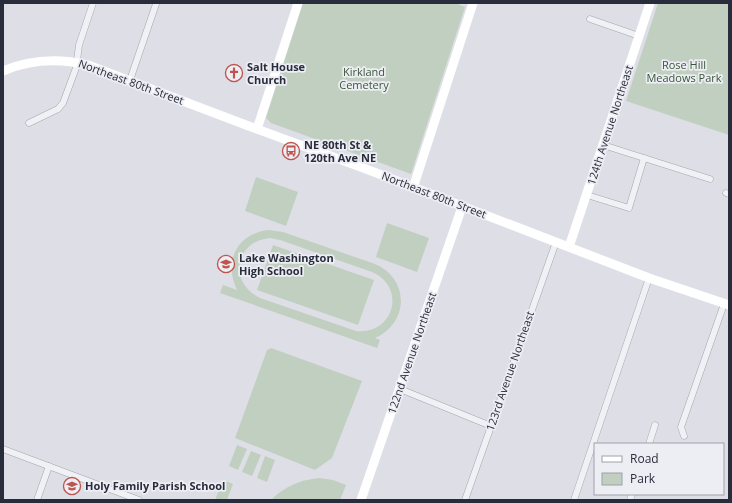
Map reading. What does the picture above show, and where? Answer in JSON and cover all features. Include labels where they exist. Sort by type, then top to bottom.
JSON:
[{"type":"street","points":[[29,123],[58,109],[63,103],[77,62],[79,45],[93,3]]},
{"type":"street","points":[[257,129],[298,3]]},
{"type":"street","points":[[413,188],[472,3]]},
{"type":"street","name":"124th Avenue Northeast","points":[[570,247],[650,3]]},
{"type":"street","points":[[130,80],[156,4]]},
{"type":"street","points":[[590,19],[639,36]]},
{"type":"street","name":"Northeast 80th Street","points":[[3,71],[24,63],[54,60],[77,62],[88,65],[257,129],[296,142],[649,278],[726,304]]},
{"type":"street","points":[[603,145],[710,179]]},
{"type":"street","points":[[587,195],[629,208],[644,158]]},
{"type":"street","name":"122nd Avenue Northeast","points":[[361,500],[462,207]]},
{"type":"street","name":"123rd Avenue Northeast","points":[[465,500],[556,242]]},
{"type":"street","points":[[574,500],[649,278]]},
{"type":"street","points":[[684,436],[681,427],[726,304]]},
{"type":"street","points":[[400,389],[491,426]]},
{"type":"street","points":[[649,443],[655,426]]},
{"type":"street","points":[[3,449],[139,500]]},
{"type":"street","points":[[38,500],[49,466]]},
{"type":"green space","name":"Kirkland Cemetery","points":[[303,3],[455,3],[465,7],[411,174],[271,123],[266,118]]},
{"type":"green space","name":"Rose Hill Meadows Park","points":[[658,3],[729,3],[729,135],[626,101]]},
{"type":"green space","points":[[256,177],[298,192],[286,226],[245,211]]},
{"type":"green space","points":[[387,223],[429,238],[417,272],[376,257]]},
{"type":"green space","points":[[269,230],[283,232],[375,264],[386,271],[395,280],[401,301],[399,312],[394,322],[386,331],[375,338],[380,340],[377,348],[220,293],[223,285],[237,290],[233,279],[232,269],[236,250],[241,243],[258,232]],"holes":[[[270,238],[280,240],[372,272],[383,279],[390,288],[392,298],[391,309],[387,318],[379,326],[369,330],[356,331],[260,298],[250,291],[243,283],[240,273],[240,264],[243,254],[249,247],[258,241]]]},
{"type":"green space","points":[[273,245],[374,280],[358,325],[257,290]]},
{"type":"green space","points":[[271,348],[362,381],[332,458],[315,470],[235,438],[267,350]]},
{"type":"green space","points":[[237,445],[247,449],[238,470],[229,466]]},
{"type":"green space","points":[[251,451],[261,455],[252,476],[242,472]]},
{"type":"green space","points":[[265,456],[275,460],[267,482],[257,478]]},
{"type":"green space","points":[[319,478],[333,480],[346,485],[340,500],[271,500],[293,484]]},
{"type":"green space","points":[[223,480],[233,484],[227,500],[215,500]]},
{"type":"place","name":"Salt House Church","points":[[234,73]]},
{"type":"place","name":"NE 80th St & 120th Ave NE","points":[[291,151]]},
{"type":"place","name":"Lake Washington High School","points":[[226,264]]},
{"type":"place","name":"Holy Family Parish School","points":[[72,486]]}]
